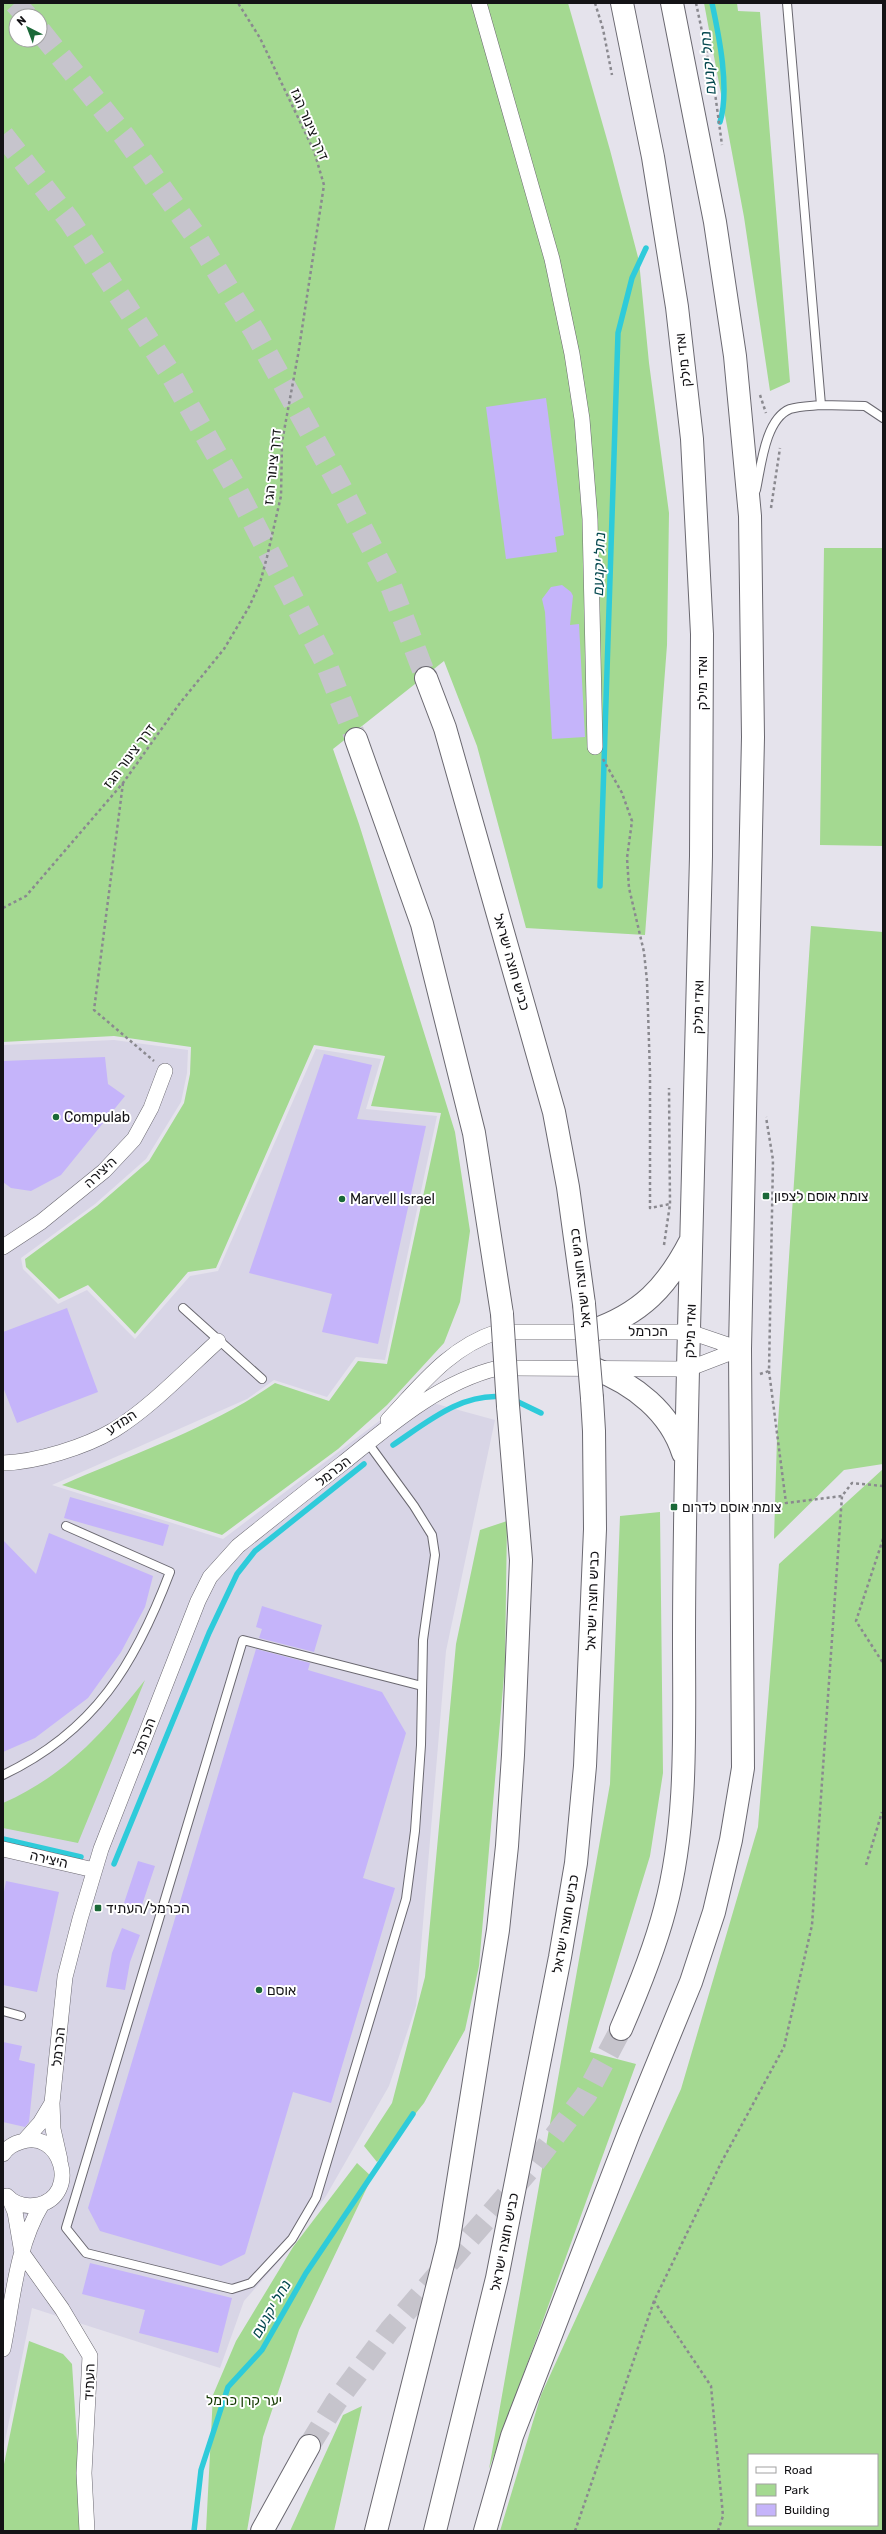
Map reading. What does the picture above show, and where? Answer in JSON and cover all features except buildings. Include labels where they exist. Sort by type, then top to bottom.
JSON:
[{"type":"main road","name":"ואדי מילק","points":[[621,2029],[650,1956],[665,1908],[677,1848],[684,1730],[686,1460],[701,827],[702,634],[692,440],[677,307],[653,157],[622,3]]},
{"type":"main road","points":[[485,2531],[512,2436],[629,2133],[691,1982],[714,1912],[731,1840],[743,1768],[740,1349],[754,736],[750,516],[735,356],[717,237],[672,3]]},
{"type":"main road","name":"כביש חוצה ישראל","points":[[426,678],[445,728],[554,1112],[568,1187],[584,1304],[594,1431],[595,1529],[585,1766],[576,1863],[560,1957],[498,2278],[435,2531]]},
{"type":"main road","points":[[356,739],[422,924],[474,1134],[502,1314],[521,1560],[513,1755],[507,1846],[498,1930],[448,2244],[376,2531]]},
{"type":"main road","points":[[591,1331],[632,1313],[651,1298],[682,1259],[692,1237]]},
{"type":"main road","points":[[595,1369],[626,1382],[663,1415],[680,1444],[686,1460]]},
{"type":"main road","points":[[262,2531],[309,2446]]},
{"type":"street","points":[[479,3],[552,259],[574,368],[582,419],[590,519],[595,747]]},
{"type":"street","name":"היצירה","points":[[3,1247],[41,1222],[104,1171],[134,1139],[151,1108],[165,1071]]},
{"type":"street","name":"הכרמל","points":[[368,1443],[444,1361],[460,1348],[479,1337],[497,1332],[511,1330],[690,1332],[740,1349]]},
{"type":"street","name":"המדע","points":[[3,1463],[68,1450],[114,1430],[151,1400],[218,1341]]},
{"type":"street","name":"הכרמל","points":[[42,2204],[52,2198],[59,2189],[63,2171],[53,2129],[52,2103],[65,1977],[94,1870],[178,1650],[210,1577],[238,1546],[368,1443],[438,1393],[483,1372],[513,1368],[688,1369],[740,1349]]},
{"type":"street","name":"היצירה","points":[[3,1849],[94,1870]]},
{"type":"street","name":"הכרמל","points":[[24,2141],[40,2122],[52,2103]]},
{"type":"street","points":[[3,2154],[13,2144],[35,2140],[46,2144],[54,2150],[60,2160]]},
{"type":"street","points":[[6,2196],[26,2206],[42,2204]]},
{"type":"street","points":[[6,2196],[15,2212],[22,2253]]},
{"type":"street","points":[[3,2346],[29,2225],[42,2204]]},
{"type":"street","name":"העתיד","points":[[22,2253],[62,2309],[90,2356],[84,2473],[86,2531]]},
{"type":"lane","points":[[787,3],[821,405]]},
{"type":"lane","points":[[750,516],[766,444],[773,427],[783,414],[792,408],[821,405],[865,406],[883,418]]},
{"type":"lane","points":[[183,1308],[262,1379]]},
{"type":"lane","points":[[368,1443],[414,1506],[432,1536],[435,1555],[423,1640],[422,1686],[420,1768],[406,1899],[316,2198],[292,2239],[251,2283],[232,2289],[86,2253],[66,2228],[243,1640],[422,1686]]},
{"type":"lane","points":[[3,1775],[52,1747],[90,1714],[125,1669],[152,1621],[170,1572],[66,1526]]},
{"type":"lane","points":[[3,2011],[21,2016]]},
{"type":"path","name":"דרך צינור הגז","points":[[3,908],[26,896],[123,783],[180,703],[224,649],[249,607],[260,583],[281,496],[282,442],[298,355],[324,185],[314,151],[260,38],[238,3]]},
{"type":"path","points":[[595,3],[603,28],[612,75]]},
{"type":"path","points":[[595,747],[609,768],[632,821],[627,858],[630,888],[644,952],[647,981],[650,1073],[650,1208],[670,1204]]},
{"type":"path","points":[[123,783],[94,1010],[165,1071]]},
{"type":"path","points":[[663,1248],[670,1204],[669,1088]]},
{"type":"path","points":[[769,1371],[786,1503],[842,1496]]},
{"type":"path","points":[[575,2531],[654,2301],[721,2162],[784,2047],[812,1925],[842,1496],[852,1484],[883,1486]]},
{"type":"path","points":[[883,1539],[856,1621],[883,1663]]},
{"type":"path","points":[[866,1865],[883,1810]]},
{"type":"path","points":[[654,2301],[711,2386],[723,2516],[718,2531]]},
{"type":"shaded area","points":[[114,1040],[188,1050],[187,1073],[181,1102],[146,1159],[95,1204],[21,1258],[23,1269],[58,1304],[87,1290],[135,1339],[190,1276],[218,1271],[316,1049],[381,1059],[366,1109],[437,1116],[385,1360],[356,1357],[327,1397],[274,1380],[247,1399],[52,1485],[223,1539],[411,1397],[495,1420],[446,1651],[416,2006],[389,2086],[326,2196],[278,2262],[244,2301],[220,2368],[32,2308],[3,2451],[3,1045]]},
{"type":"green space","points":[[3,3],[568,3],[610,150],[639,261],[649,363],[669,513],[667,645],[645,935],[526,928],[477,746],[444,661],[333,749],[359,824],[455,1132],[470,1231],[460,1302],[444,1343],[387,1405],[338,1449],[222,1535],[62,1485],[198,1427],[225,1414],[275,1383],[329,1401],[358,1361],[387,1364],[441,1113],[371,1106],[385,1056],[314,1045],[216,1268],[188,1272],[135,1334],[88,1285],[59,1299],[26,1267],[25,1259],[97,1206],[149,1161],[184,1103],[190,1074],[191,1047],[114,1036],[3,1042]]},
{"type":"green space","points":[[704,3],[737,3],[738,11],[760,12],[790,382],[770,391],[744,217]]},
{"type":"green space","points":[[824,548],[883,548],[883,846],[820,845]]},
{"type":"green space","points":[[811,926],[883,932],[883,1464],[844,1470],[774,1539],[777,1438]]},
{"type":"green space","points":[[883,1469],[883,2531],[500,2531],[541,2395],[681,2089],[758,1827],[779,1564]]},
{"type":"green space","points":[[660,1512],[663,1773],[650,1856],[590,2052],[636,2064],[489,2469],[610,1784],[620,1516]]},
{"type":"green space","points":[[507,1521],[505,1664],[479,1966],[465,2030],[424,2103],[377,2162],[364,2146],[392,2103],[425,1977],[456,1644],[480,1530]]},
{"type":"green space","points":[[145,1680],[78,1843],[3,1828],[3,1803],[46,1780],[82,1751],[130,1699]]},
{"type":"green space","name":"יער קרן כרמל","points":[[357,2163],[372,2177],[299,2330],[263,2437],[247,2531],[206,2531],[213,2395],[236,2341],[293,2247]]},
{"type":"green space","points":[[29,2341],[63,2354],[72,2364],[83,2531],[3,2531],[3,2469]]},
{"type":"green space","points":[[362,2406],[334,2531],[290,2531],[343,2415]]},
{"type":"waterway","name":"נחל יקנעם","points":[[712,3],[718,31],[724,79],[723,109],[720,122]]},
{"type":"waterway","name":"נחל יקנעם","points":[[600,886],[618,333],[632,278],[646,248]]},
{"type":"waterway","points":[[393,1445],[432,1419],[459,1404],[474,1399],[504,1397]]},
{"type":"waterway","points":[[512,1399],[541,1413]]},
{"type":"waterway","points":[[114,1864],[209,1633],[237,1574],[255,1551],[364,1464]]},
{"type":"waterway","points":[[3,1839],[81,1857]]},
{"type":"waterway","name":"נחל יקנעם","points":[[194,2531],[201,2470],[228,2387],[262,2350],[306,2273],[413,2114]]},
{"type":"tunnel","points":[[15,3],[20,8]]},
{"type":"tunnel","points":[[48,41],[125,137],[195,235],[255,332],[340,486],[389,581],[426,678]]},
{"type":"tunnel","points":[[3,135],[70,221],[170,373],[234,485],[325,661],[356,739]]},
{"type":"tunnel","points":[[309,2446],[336,2402],[390,2330],[528,2171],[586,2095],[621,2029]]},
{"type":"place","name":"Compulab","points":[[56,1117]]},
{"type":"place","name":"צומת אוסם לצפון","points":[[766,1196]]},
{"type":"place","name":"Marvell Israel","points":[[342,1199]]},
{"type":"place","name":"צומת אוסם לדרום","points":[[674,1507]]},
{"type":"place","name":"הכרמל/העתיד","points":[[98,1908]]},
{"type":"place","name":"אוסם","points":[[259,1990]]}]
